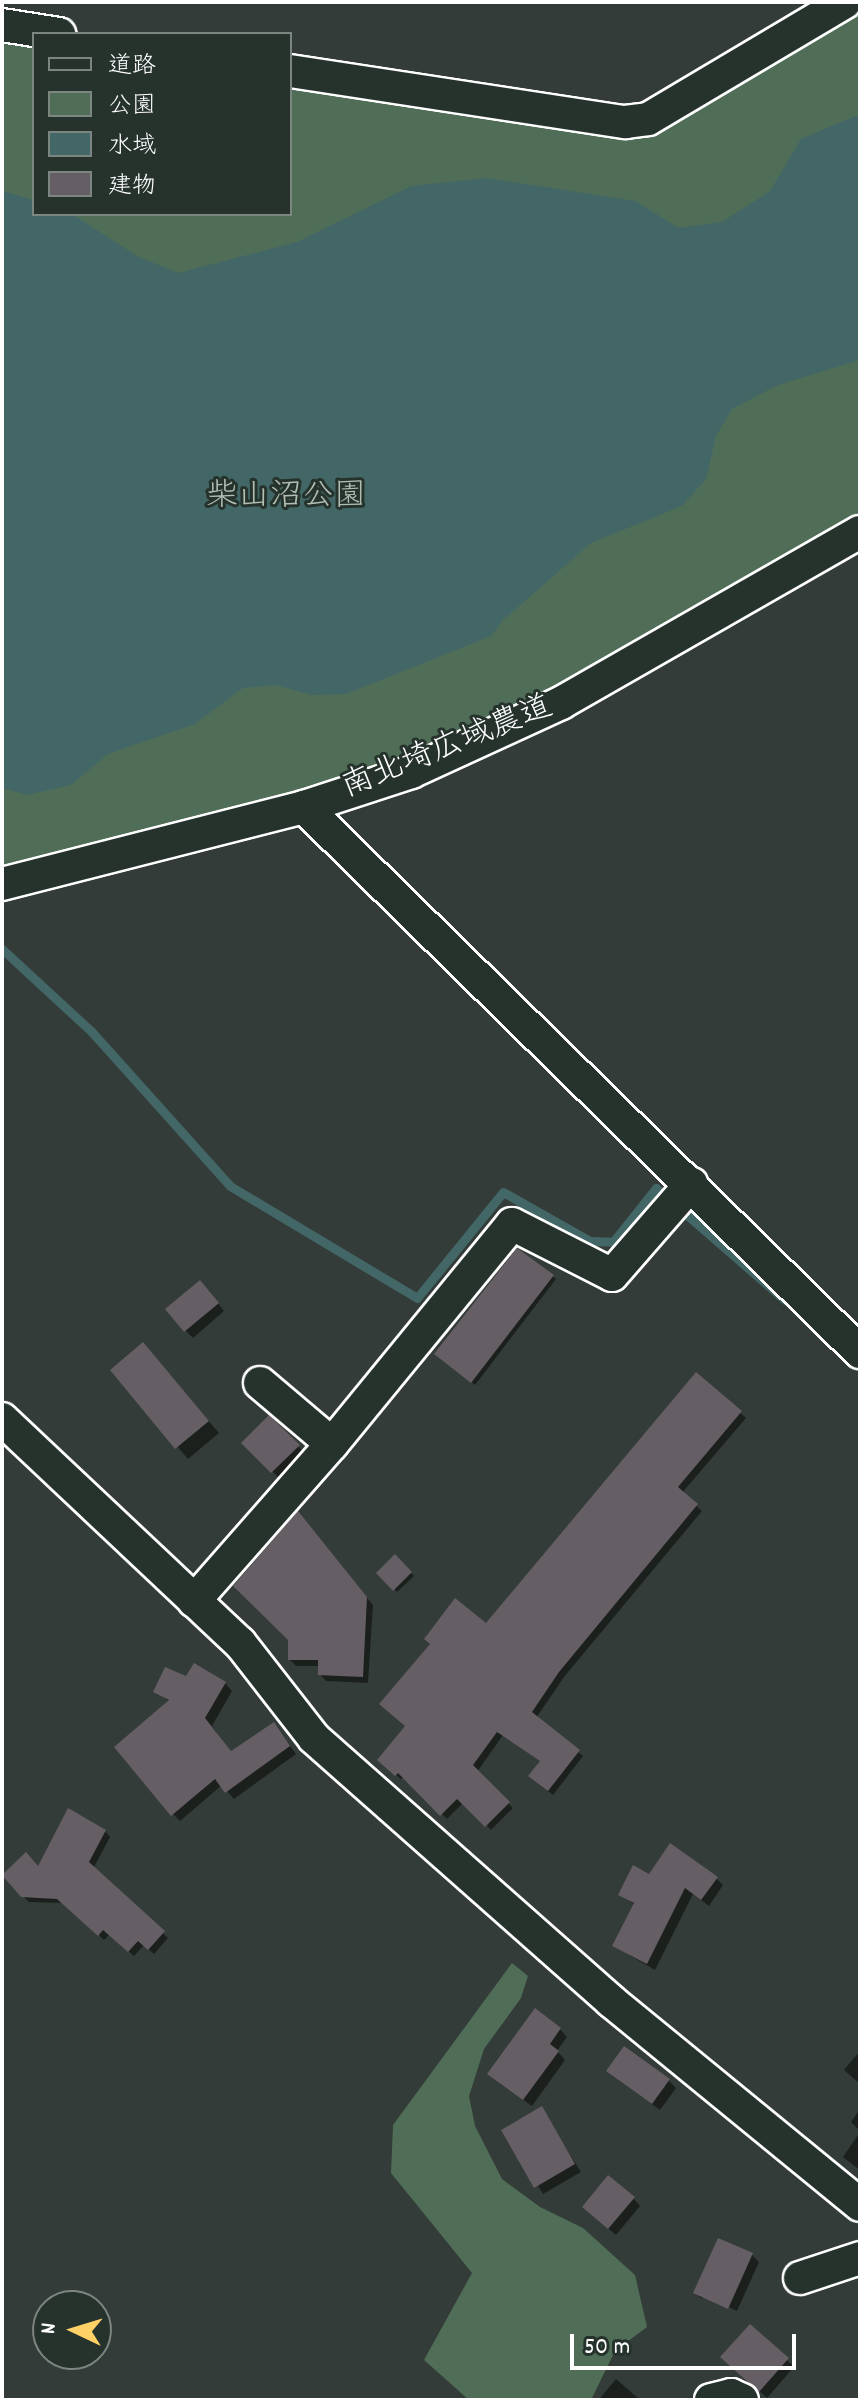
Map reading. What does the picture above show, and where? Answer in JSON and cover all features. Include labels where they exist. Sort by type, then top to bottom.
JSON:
[{"type":"street","points":[[292,71],[625,122],[648,119],[845,2]]},
{"type":"street","points":[[2,25],[46,32]]},
{"type":"street","name":"南北埼広域農道","points":[[2,884],[304,807],[411,772],[561,703],[860,532]]},
{"type":"street","points":[[304,807],[860,1352]]},
{"type":"street","points":[[194,1601],[332,1444],[512,1224],[612,1275],[691,1184]]},
{"type":"street","points":[[260,1383],[332,1444]]},
{"type":"street","points":[[2,1419],[240,1643],[314,1738],[611,2001],[860,2205]]},
{"type":"street","points":[[800,2278],[860,2258]]},
{"type":"street","points":[[711,2400],[731,2395],[742,2400]]},
{"type":"green space","name":"柴山沼公園","points":[[860,2],[860,515],[474,733],[353,776],[2,868],[2,37],[32,42],[32,216],[292,216],[292,81],[647,133]]},
{"type":"green space","points":[[512,1963],[528,1976],[521,1998],[484,2049],[469,2096],[475,2126],[502,2179],[540,2207],[583,2228],[635,2275],[647,2327],[615,2351],[591,2400],[469,2400],[424,2360],[472,2273],[391,2173],[393,2125]]},
{"type":"water","name":"柴山沼公園","points":[[860,114],[860,360],[778,385],[732,409],[716,436],[706,479],[682,506],[591,543],[503,620],[491,636],[346,694],[312,695],[275,685],[243,688],[195,724],[108,754],[71,785],[27,795],[2,788],[2,191],[32,199],[32,216],[75,216],[137,256],[178,273],[297,242],[411,186],[487,178],[635,201],[679,228],[722,222],[770,191],[801,139]]},
{"type":"building","points":[[517,1248],[554,1275],[471,1383],[434,1354]]},
{"type":"building","points":[[200,1280],[219,1303],[184,1332],[165,1309]]},
{"type":"building","points":[[143,1342],[209,1421],[175,1449],[110,1370]]},
{"type":"building","points":[[696,1372],[742,1411],[678,1487],[698,1504],[559,1672],[532,1712],[580,1750],[548,1791],[528,1776],[540,1761],[497,1732],[473,1765],[510,1802],[485,1827],[457,1799],[440,1816],[398,1773],[395,1776],[377,1760],[405,1726],[379,1704],[430,1644],[424,1639],[455,1598],[486,1623]]},
{"type":"building","points":[[269,1415],[300,1445],[271,1473],[241,1443]]},
{"type":"building","points":[[298,1511],[367,1597],[363,1677],[318,1675],[318,1660],[288,1660],[288,1640],[233,1586]]},
{"type":"building","points":[[395,1554],[412,1572],[393,1591],[376,1573]]},
{"type":"building","points":[[194,1663],[226,1682],[205,1718],[231,1751],[274,1722],[290,1746],[225,1793],[215,1779],[171,1816],[114,1747],[169,1700],[153,1692],[165,1667],[186,1676]]},
{"type":"building","points":[[68,1808],[106,1830],[89,1862],[165,1931],[148,1950],[138,1941],[128,1952],[103,1930],[98,1936],[57,1899],[21,1897],[2,1875],[26,1852],[38,1866]]},
{"type":"building","points":[[670,1843],[718,1877],[701,1900],[685,1888],[647,1964],[612,1946],[634,1903],[618,1895],[633,1865],[649,1874]]},
{"type":"building","points":[[535,2008],[561,2028],[550,2044],[559,2051],[523,2100],[487,2074]]},
{"type":"building","points":[[624,2046],[670,2079],[652,2104],[606,2071]]},
{"type":"building","points":[[542,2106],[575,2164],[534,2188],[501,2130]]},
{"type":"building","points":[[608,2175],[635,2197],[608,2229],[582,2207]]},
{"type":"building","points":[[718,2238],[753,2253],[728,2309],[693,2293]]},
{"type":"building","points":[[750,2324],[789,2358],[759,2392],[720,2357]]},
{"type":"waterway","points":[[2,949],[91,1031],[230,1186],[417,1298],[503,1192],[590,1241],[613,1242],[656,1188],[785,1300]]}]
